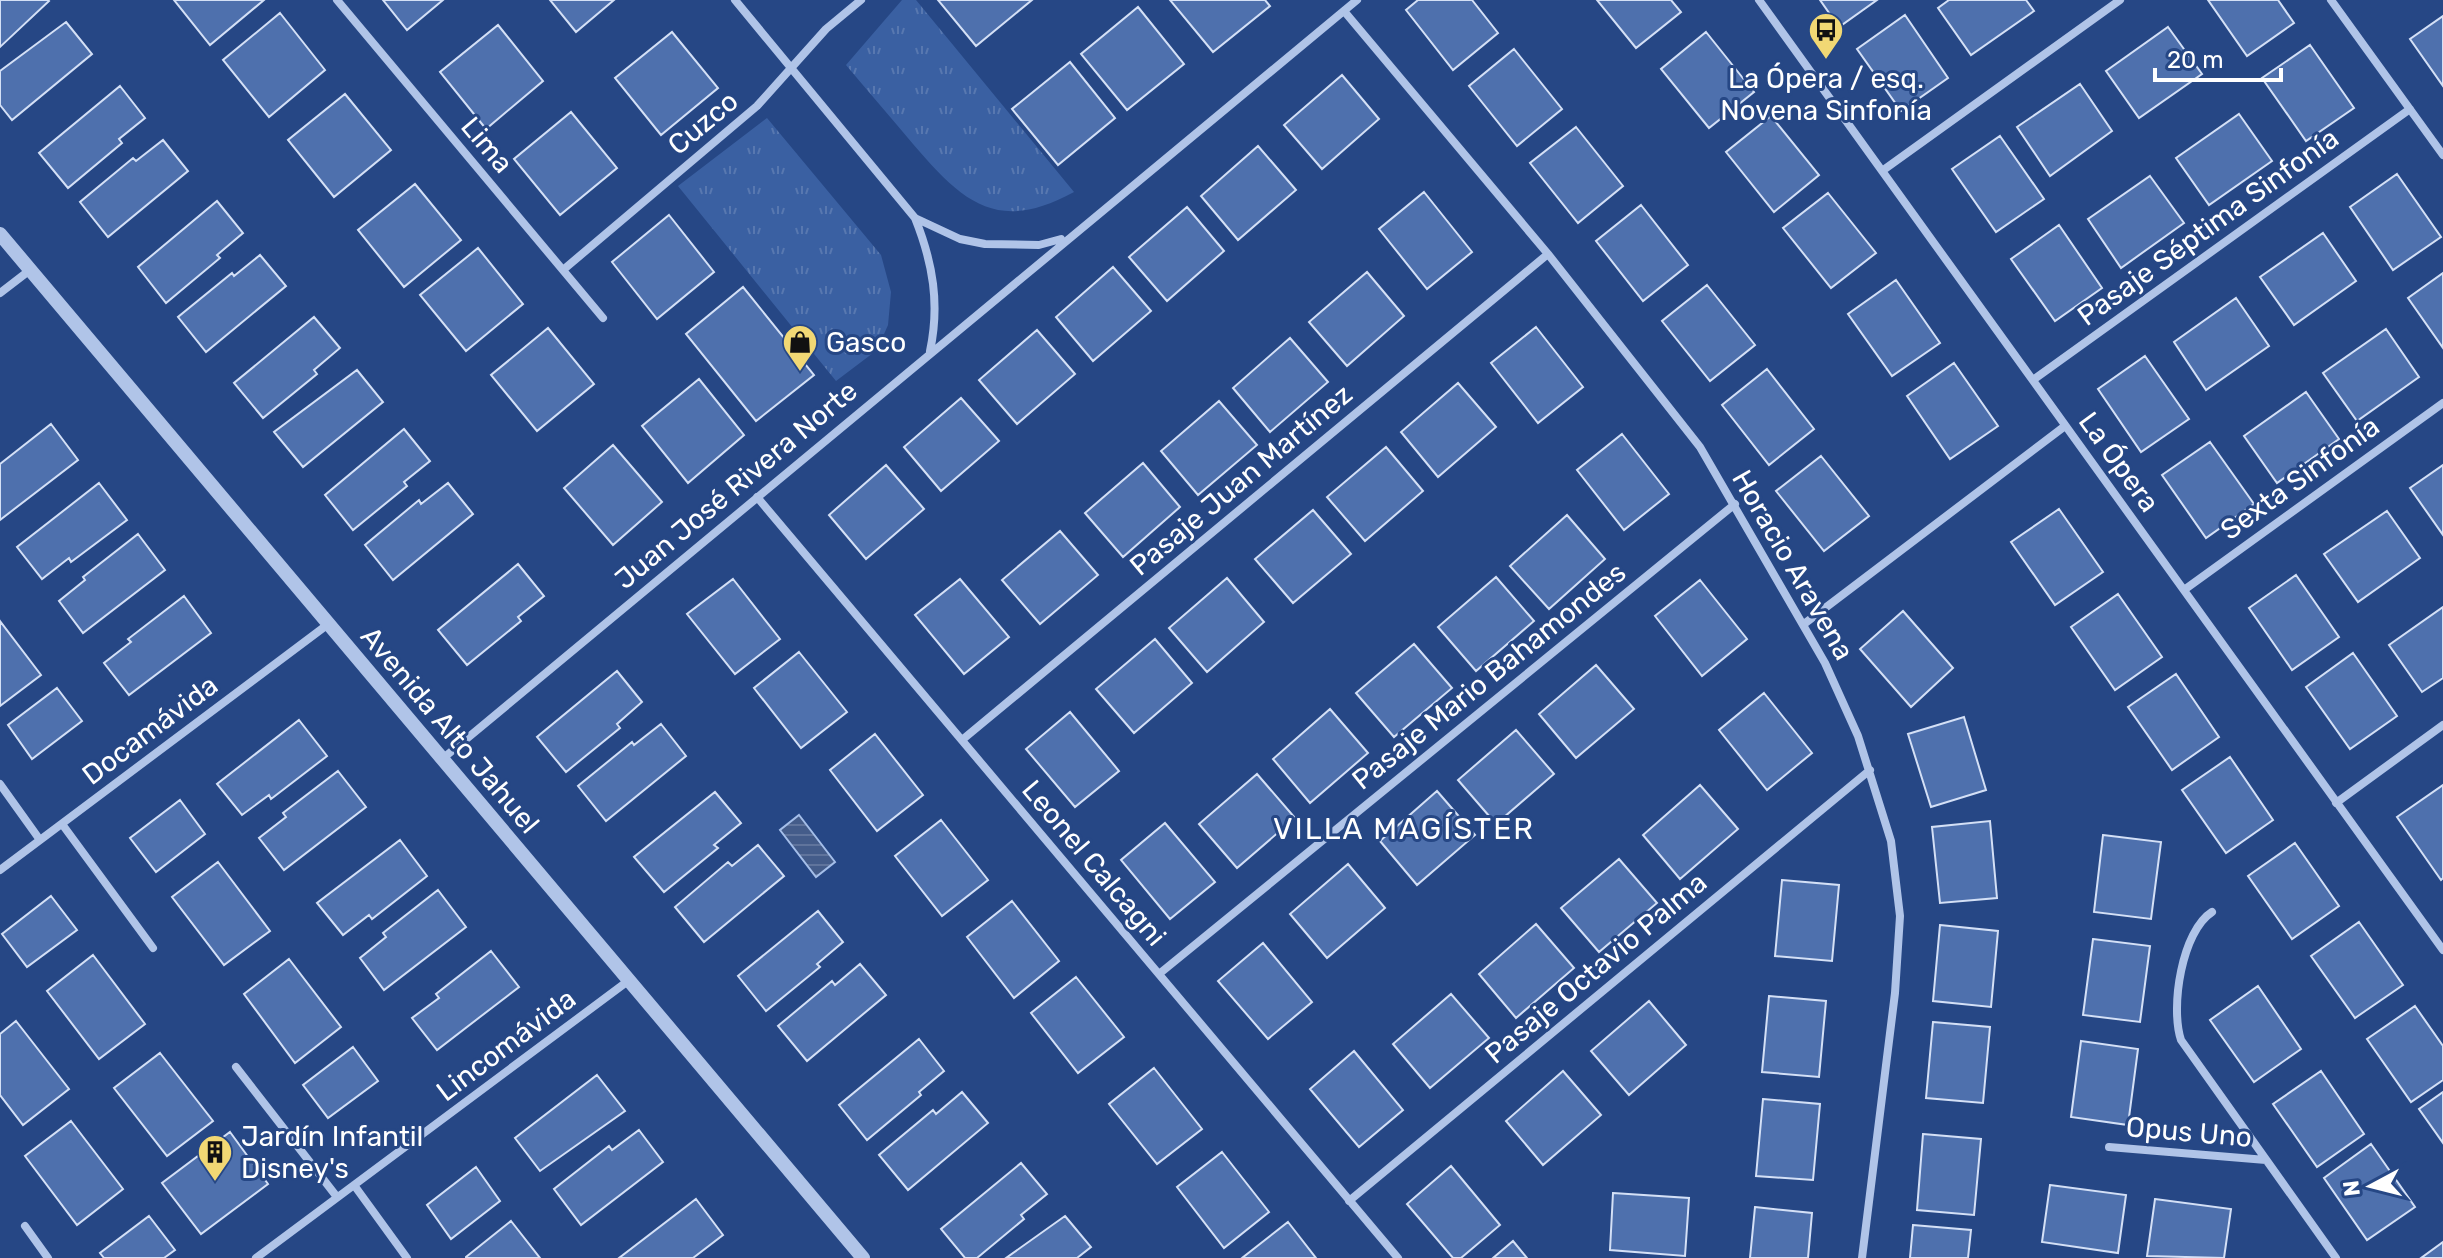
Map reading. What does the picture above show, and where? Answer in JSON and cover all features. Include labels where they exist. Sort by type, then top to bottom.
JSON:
[{"type":"street","name":"Lima","points":[[337,0],[603,318]]},
{"type":"street","points":[[735,0],[915,218],[928,250],[935,283],[935,330],[930,352]]},
{"type":"street","name":"Cuzco","points":[[563,270],[757,106],[826,29],[861,0]]},
{"type":"street","name":"Juan José Rivera Norte","points":[[441,760],[1066,238],[1357,0]]},
{"type":"street","name":"La Ópera","points":[[1759,0],[2443,950]]},
{"type":"street","points":[[1882,171],[2120,0]]},
{"type":"street","points":[[2331,0],[2443,155]]},
{"type":"street","name":"Horacio Aravena","points":[[1344,11],[1548,254],[1700,447],[1804,624],[1844,702],[1870,770],[1891,841],[1900,916],[1895,993],[1862,1258]]},
{"type":"street","name":"Pasaje Séptima Sinfonía","points":[[2033,380],[2410,109]]},
{"type":"street","points":[[915,218],[960,239],[985,244],[1039,245],[1066,238]]},
{"type":"street","name":"Avenida Alto Jahuel","points":[[0,234],[863,1258]]},
{"type":"street","name":"Pasaje Juan Martínez","points":[[962,740],[1548,254]]},
{"type":"street","points":[[0,293],[30,270]]},
{"type":"street","name":"Sexta Sinfonía","points":[[2184,590],[2443,403]]},
{"type":"street","points":[[1804,624],[2065,426]]},
{"type":"street","name":"Leonel Calcagni","points":[[757,497],[1398,1258]]},
{"type":"street","name":"Pasaje Mario Bahamondes","points":[[1159,974],[1735,504]]},
{"type":"street","name":"Docamávida","points":[[0,870],[327,625]]},
{"type":"street","points":[[2336,803],[2443,725]]},
{"type":"street","name":"Pasaje Octavio Palma","points":[[1349,1201],[1870,770]]},
{"type":"street","points":[[0,784],[40,840]]},
{"type":"street","points":[[62,824],[153,948]]},
{"type":"street","name":"Opus Uno","points":[[2212,912],[2200,919],[2192,935],[2176,1001],[2177,1030],[2186,1050],[2336,1258]]},
{"type":"street","name":"Lincomávida","points":[[256,1258],[628,981]]},
{"type":"street","points":[[236,1067],[337,1197]]},
{"type":"street","name":"Opus Uno","points":[[2109,1147],[2266,1160]]},
{"type":"street","points":[[354,1185],[407,1258]]},
{"type":"street","points":[[25,1226],[48,1258]]},
{"type":"green space","points":[[902,0],[916,0],[1074,192],[1047,204],[1002,211],[983,206],[966,196],[931,164],[846,65]]},
{"type":"green space","points":[[767,118],[881,255],[891,292],[888,325],[877,350],[836,381],[678,186]]},
{"type":"shaded area","points":[[799,815],[835,862],[816,877],[780,830]]},
{"type":"building","points":[[0,0],[48,0],[49,1],[0,47]]},
{"type":"building","points":[[174,0],[264,0],[210,45]]},
{"type":"building","points":[[383,0],[443,0],[407,30]]},
{"type":"building","points":[[550,0],[614,0],[576,32]]},
{"type":"building","points":[[938,0],[1032,0],[976,46]]},
{"type":"building","points":[[1170,0],[1265,0],[1270,6],[1213,52]]},
{"type":"building","points":[[1418,0],[1472,0],[1498,33],[1453,70],[1406,10]]},
{"type":"building","points":[[1597,0],[1671,0],[1681,12],[1636,48]]},
{"type":"building","points":[[1820,0],[1877,0],[1839,27]]},
{"type":"building","points":[[1949,0],[2026,0],[2034,11],[1971,55],[1938,8]]},
{"type":"building","points":[[2208,0],[2278,0],[2294,23],[2247,56]]},
{"type":"building","points":[[1138,7],[1184,64],[1127,110],[1081,54]]},
{"type":"building","points":[[280,13],[325,70],[269,117],[223,60]]},
{"type":"building","points":[[1905,15],[1948,78],[1901,111],[1857,49]]},
{"type":"building","points":[[2443,16],[2443,86],[2410,39]]},
{"type":"building","points":[[66,22],[92,54],[12,120],[0,105],[0,71]]},
{"type":"building","points":[[498,25],[543,81],[486,129],[440,72]]},
{"type":"building","points":[[2168,27],[2202,74],[2139,118],[2106,71]]},
{"type":"building","points":[[672,32],[718,88],[661,135],[615,78]]},
{"type":"building","points":[[1706,32],[1754,92],[1709,128],[1661,69]]},
{"type":"building","points":[[2310,45],[2354,108],[2306,141],[2262,78]]},
{"type":"building","points":[[1514,49],[1562,109],[1517,146],[1469,86]]},
{"type":"building","points":[[1070,62],[1115,118],[1058,165],[1012,109]]},
{"type":"building","points":[[1342,75],[1379,119],[1322,169],[1284,125]]},
{"type":"building","points":[[2080,84],[2112,131],[2050,176],[2017,127]]},
{"type":"building","points":[[120,86],[145,118],[119,139],[122,143],[68,188],[39,153]]},
{"type":"building","points":[[345,94],[391,150],[334,197],[288,140]]},
{"type":"building","points":[[571,112],[617,168],[560,215],[514,159]]},
{"type":"building","points":[[2239,114],[2272,161],[2209,205],[2176,158]]},
{"type":"building","points":[[1771,116],[1819,175],[1774,212],[1726,152]]},
{"type":"building","points":[[1576,127],[1623,186],[1578,223],[1530,163]]},
{"type":"building","points":[[2000,136],[2044,199],[1996,232],[1952,169]]},
{"type":"building","points":[[163,140],[188,171],[108,237],[80,202],[133,158],[136,161]]},
{"type":"building","points":[[1258,146],[1296,190],[1238,240],[1201,196]]},
{"type":"building","points":[[2397,174],[2441,237],[2393,270],[2350,207]]},
{"type":"building","points":[[2150,176],[2184,223],[2121,268],[2088,219]]},
{"type":"building","points":[[415,184],[461,240],[404,287],[358,230]]},
{"type":"building","points":[[1424,192],[1472,252],[1427,289],[1379,229]]},
{"type":"building","points":[[1828,193],[1876,253],[1831,288],[1783,228]]},
{"type":"building","points":[[217,201],[243,233],[217,255],[220,258],[166,303],[138,267]]},
{"type":"building","points":[[1641,205],[1688,265],[1643,301],[1596,241]]},
{"type":"building","points":[[1187,207],[1224,251],[1167,301],[1129,257]]},
{"type":"building","points":[[669,215],[714,272],[657,319],[612,262]]},
{"type":"building","points":[[2059,225],[2102,288],[2055,321],[2011,259]]},
{"type":"building","points":[[2323,233],[2356,281],[2294,325],[2260,277]]},
{"type":"building","points":[[478,248],[523,304],[466,351],[420,295]]},
{"type":"building","points":[[260,255],[286,286],[206,352],[178,317],[232,273],[234,276]]},
{"type":"building","points":[[1113,267],[1151,311],[1093,361],[1056,317]]},
{"type":"building","points":[[1367,272],[1404,316],[1347,366],[1309,322]]},
{"type":"building","points":[[2443,273],[2443,348],[2408,298]]},
{"type":"building","points":[[1896,280],[1940,343],[1892,376],[1848,314]]},
{"type":"building","points":[[1707,285],[1755,345],[1710,381],[1662,321]]},
{"type":"building","points":[[743,287],[814,375],[756,421],[686,334]]},
{"type":"building","points":[[2236,298],[2269,346],[2206,390],[2174,342]]},
{"type":"building","points":[[314,317],[340,348],[314,370],[317,374],[263,418],[234,383]]},
{"type":"building","points":[[1536,327],[1583,387],[1538,423],[1491,363]]},
{"type":"building","points":[[548,328],[594,384],[537,431],[491,375]]},
{"type":"building","points":[[2386,329],[2419,377],[2357,421],[2323,373]]},
{"type":"building","points":[[1037,330],[1075,374],[1017,424],[979,380]]},
{"type":"building","points":[[1290,338],[1328,382],[1270,432],[1233,388]]},
{"type":"building","points":[[2145,356],[2189,419],[2141,452],[2098,389]]},
{"type":"building","points":[[1954,363],[1998,426],[1950,459],[1907,396]]},
{"type":"building","points":[[1767,369],[1814,429],[1769,465],[1722,405]]},
{"type":"building","points":[[357,370],[383,402],[303,467],[274,432]]},
{"type":"building","points":[[699,379],[744,435],[688,483],[642,426]]},
{"type":"building","points":[[1458,383],[1496,427],[1438,477],[1401,432]]},
{"type":"building","points":[[2306,392],[2339,439],[2277,483],[2244,436]]},
{"type":"building","points":[[961,398],[999,441],[941,491],[904,447]]},
{"type":"building","points":[[1219,401],[1257,445],[1198,495],[1161,451]]},
{"type":"building","points":[[51,424],[78,460],[0,520],[0,464]]},
{"type":"building","points":[[404,429],[430,461],[404,482],[407,486],[353,530],[325,495]]},
{"type":"building","points":[[1622,434],[1669,494],[1624,530],[1577,470]]},
{"type":"building","points":[[2210,442],[2254,504],[2206,538],[2162,475]]},
{"type":"building","points":[[613,445],[662,502],[613,545],[564,488]]},
{"type":"building","points":[[1386,447],[1423,491],[1365,541],[1327,497]]},
{"type":"building","points":[[1821,456],[1869,516],[1824,551],[1776,491]]},
{"type":"building","points":[[1143,463],[1180,507],[1123,557],[1085,513]]},
{"type":"building","points":[[886,465],[924,509],[866,559],[829,515]]},
{"type":"building","points":[[2443,465],[2443,535],[2410,488]]},
{"type":"building","points":[[99,483],[127,520],[71,562],[69,558],[42,579],[17,547]]},
{"type":"building","points":[[448,483],[473,514],[393,580],[365,545],[419,500],[421,504]]},
{"type":"building","points":[[2059,509],[2103,572],[2055,605],[2011,542]]},
{"type":"building","points":[[1313,510],[1351,554],[1293,603],[1255,559]]},
{"type":"building","points":[[2387,511],[2420,558],[2358,602],[2324,554]]},
{"type":"building","points":[[1567,515],[1605,559],[1549,609],[1510,566]]},
{"type":"building","points":[[1060,531],[1098,575],[1040,624],[1002,580]]},
{"type":"building","points":[[138,534],[165,570],[83,633],[59,601],[85,580],[83,577]]},
{"type":"building","points":[[518,564],[544,596],[518,617],[521,621],[467,665],[438,630]]},
{"type":"building","points":[[2296,575],[2339,637],[2292,670],[2249,608]]},
{"type":"building","points":[[1496,577],[1534,621],[1476,671],[1438,627]]},
{"type":"building","points":[[1227,578],[1264,622],[1207,672],[1169,628]]},
{"type":"building","points":[[733,579],[780,639],[735,674],[687,614]]},
{"type":"building","points":[[960,579],[1009,637],[964,674],[915,615]]},
{"type":"building","points":[[1700,580],[1747,639],[1702,676],[1655,616]]},
{"type":"building","points":[[2118,594],[2162,657],[2115,690],[2071,627]]},
{"type":"building","points":[[184,596],[211,633],[129,695],[104,663],[131,642],[128,639]]},
{"type":"building","points":[[2443,607],[2443,678],[2422,692],[2389,645]]},
{"type":"building","points":[[1903,611],[1953,668],[1911,707],[1860,649]]},
{"type":"building","points":[[0,621],[41,675],[0,706]]},
{"type":"building","points":[[1155,639],[1192,683],[1134,733],[1096,689]]},
{"type":"building","points":[[1414,644],[1452,688],[1394,737],[1356,693]]},
{"type":"building","points":[[799,652],[847,712],[801,748],[754,688]]},
{"type":"building","points":[[2353,653],[2397,716],[2350,749],[2306,687]]},
{"type":"building","points":[[1596,665],[1634,709],[1576,758],[1539,714]]},
{"type":"building","points":[[617,671],[642,702],[617,724],[620,728],[566,772],[537,737]]},
{"type":"building","points":[[2176,674],[2219,737],[2172,770],[2128,707]]},
{"type":"building","points":[[57,688],[82,721],[32,759],[8,725]]},
{"type":"building","points":[[1764,693],[1812,753],[1767,790],[1719,730]]},
{"type":"building","points":[[1330,709],[1368,753],[1310,803],[1273,759]]},
{"type":"building","points":[[1070,712],[1119,771],[1075,807],[1026,749]]},
{"type":"building","points":[[1964,717],[1986,790],[1931,807],[1908,734]]},
{"type":"building","points":[[299,720],[327,756],[271,799],[269,795],[242,815],[217,784]]},
{"type":"building","points":[[661,724],[686,756],[606,821],[578,786],[632,742],[634,745]]},
{"type":"building","points":[[1516,730],[1554,774],[1496,824],[1458,780]]},
{"type":"building","points":[[875,734],[923,795],[877,831],[830,770]]},
{"type":"building","points":[[2230,757],[2273,820],[2226,853],[2182,790]]},
{"type":"building","points":[[338,771],[366,807],[284,870],[259,838],[286,817],[283,813]]},
{"type":"building","points":[[1257,774],[1295,818],[1237,868],[1199,824]]},
{"type":"building","points":[[1700,785],[1738,829],[1680,879],[1643,835]]},
{"type":"building","points":[[2443,785],[2443,878],[2441,880],[2397,817]]},
{"type":"building","points":[[1437,791],[1475,835],[1417,885],[1380,841]]},
{"type":"building","points":[[715,792],[741,823],[714,845],[718,848],[664,892],[634,857]]},
{"type":"building","points":[[180,800],[205,834],[156,872],[130,838]]},
{"type":"building","points":[[941,820],[988,880],[942,916],[895,856]]},
{"type":"building","points":[[1990,821],[1997,898],[1940,903],[1932,827]]},
{"type":"building","points":[[1165,823],[1215,882],[1170,919],[1121,860]]},
{"type":"building","points":[[2103,835],[2161,842],[2151,919],[2094,912]]},
{"type":"building","points":[[400,840],[427,876],[372,919],[369,915],[343,935],[317,903]]},
{"type":"building","points":[[2295,843],[2339,906],[2292,939],[2248,876]]},
{"type":"building","points":[[758,845],[784,876],[704,942],[675,907],[728,862],[732,866]]},
{"type":"building","points":[[1619,859],[1657,903],[1599,952],[1561,908]]},
{"type":"building","points":[[218,862],[270,931],[224,965],[172,897]]},
{"type":"building","points":[[1348,864],[1385,908],[1327,958],[1290,914]]},
{"type":"building","points":[[1782,880],[1839,885],[1832,961],[1775,956]]},
{"type":"building","points":[[438,890],[466,927],[384,990],[360,958],[386,937],[383,933]]},
{"type":"building","points":[[51,896],[77,930],[27,967],[2,934]]},
{"type":"building","points":[[1012,901],[1059,961],[1014,998],[967,937]]},
{"type":"building","points":[[818,911],[843,942],[817,964],[820,967],[766,1011],[738,976]]},
{"type":"building","points":[[2359,922],[2403,985],[2355,1018],[2311,956]]},
{"type":"building","points":[[1536,924],[1574,968],[1516,1018],[1479,974]]},
{"type":"building","points":[[1940,925],[1998,931],[1991,1007],[1933,1001]]},
{"type":"building","points":[[2093,939],[2150,946],[2140,1022],[2083,1015]]},
{"type":"building","points":[[1263,943],[1312,1002],[1268,1039],[1218,981]]},
{"type":"building","points":[[491,951],[519,987],[437,1050],[412,1018],[439,998],[436,994]]},
{"type":"building","points":[[93,955],[145,1024],[99,1059],[47,991]]},
{"type":"building","points":[[289,959],[341,1027],[295,1063],[244,994]]},
{"type":"building","points":[[860,964],[886,995],[807,1061],[778,1026],[832,981],[835,985]]},
{"type":"building","points":[[1076,977],[1124,1037],[1078,1073],[1031,1013]]},
{"type":"building","points":[[2258,986],[2301,1049],[2254,1082],[2210,1020]]},
{"type":"building","points":[[1451,994],[1489,1038],[1430,1088],[1393,1044]]},
{"type":"building","points":[[1769,996],[1826,1001],[1819,1077],[1762,1072]]},
{"type":"building","points":[[1649,1001],[1686,1045],[1629,1095],[1591,1051]]},
{"type":"building","points":[[2415,1006],[2443,1046],[2443,1080],[2411,1102],[2367,1039]]},
{"type":"building","points":[[16,1021],[69,1089],[23,1125],[0,1095],[0,1034]]},
{"type":"building","points":[[1933,1022],[1990,1027],[1983,1103],[1926,1098]]},
{"type":"building","points":[[919,1039],[944,1071],[919,1092],[921,1095],[867,1140],[839,1105]]},
{"type":"building","points":[[2081,1041],[2138,1049],[2128,1125],[2071,1117]]},
{"type":"building","points":[[353,1047],[378,1081],[328,1118],[303,1085]]},
{"type":"building","points":[[1354,1051],[1403,1110],[1359,1147],[1310,1089]]},
{"type":"building","points":[[160,1053],[213,1121],[167,1156],[114,1088]]},
{"type":"building","points":[[1154,1068],[1202,1129],[1157,1164],[1109,1104]]},
{"type":"building","points":[[1563,1071],[1601,1115],[1543,1165],[1506,1121]]},
{"type":"building","points":[[2321,1071],[2364,1134],[2317,1167],[2273,1104]]},
{"type":"building","points":[[597,1075],[625,1111],[540,1171],[515,1138]]},
{"type":"building","points":[[962,1092],[988,1123],[908,1190],[879,1155],[933,1110],[936,1114]]},
{"type":"building","points":[[2443,1092],[2443,1143],[2419,1109]]},
{"type":"building","points":[[1763,1099],[1820,1104],[1813,1180],[1756,1176]]},
{"type":"building","points":[[71,1121],[123,1189],[77,1225],[25,1156]]},
{"type":"building","points":[[639,1130],[663,1162],[581,1225],[554,1189],[609,1146],[612,1150]]},
{"type":"building","name":"Jardín Infantil Disney's","points":[[230,1132],[268,1184],[201,1234],[162,1183]]},
{"type":"building","points":[[1923,1134],[1981,1139],[1974,1215],[1917,1210]]},
{"type":"building","points":[[2371,1144],[2415,1207],[2367,1240],[2324,1178]]},
{"type":"building","points":[[1222,1152],[1269,1212],[1224,1248],[1177,1187]]},
{"type":"building","points":[[1021,1163],[1047,1194],[1021,1215],[1024,1219],[977,1258],[965,1258],[941,1229]]},
{"type":"building","points":[[1451,1166],[1500,1225],[1461,1258],[1453,1258],[1407,1204]]},
{"type":"building","points":[[476,1167],[500,1201],[451,1239],[427,1205]]},
{"type":"building","points":[[2050,1185],[2126,1195],[2118,1253],[2042,1242]]},
{"type":"building","points":[[1613,1193],[1689,1198],[1685,1256],[1610,1250]]},
{"type":"building","points":[[696,1199],[723,1235],[693,1258],[619,1258]]},
{"type":"building","points":[[2155,1199],[2231,1209],[2224,1258],[2147,1256]]},
{"type":"building","points":[[1755,1207],[1812,1213],[1808,1258],[1750,1258]]},
{"type":"building","points":[[149,1216],[175,1250],[164,1258],[104,1258],[100,1253]]},
{"type":"building","points":[[1065,1216],[1091,1247],[1077,1258],[1006,1258]]},
{"type":"building","points":[[511,1221],[540,1258],[466,1258],[466,1257]]},
{"type":"building","points":[[1288,1222],[1316,1258],[1242,1258]]},
{"type":"building","points":[[1913,1225],[1971,1230],[1968,1258],[1910,1258]]},
{"type":"building","points":[[1513,1241],[1527,1258],[1493,1258]]},
{"type":"building","points":[[2443,1242],[2443,1258],[2421,1258]]},
{"type":"place","name":"La Ópera / esq. Novena Sinfonía","points":[[1826,61]]},
{"type":"place","name":"Gasco","points":[[800,373]]},
{"type":"place","name":"Jardín Infantil Disney's","points":[[215,1183]]},
{"type":"district","name":"VILLA MAGÍSTER","points":[[1404,829]]}]
